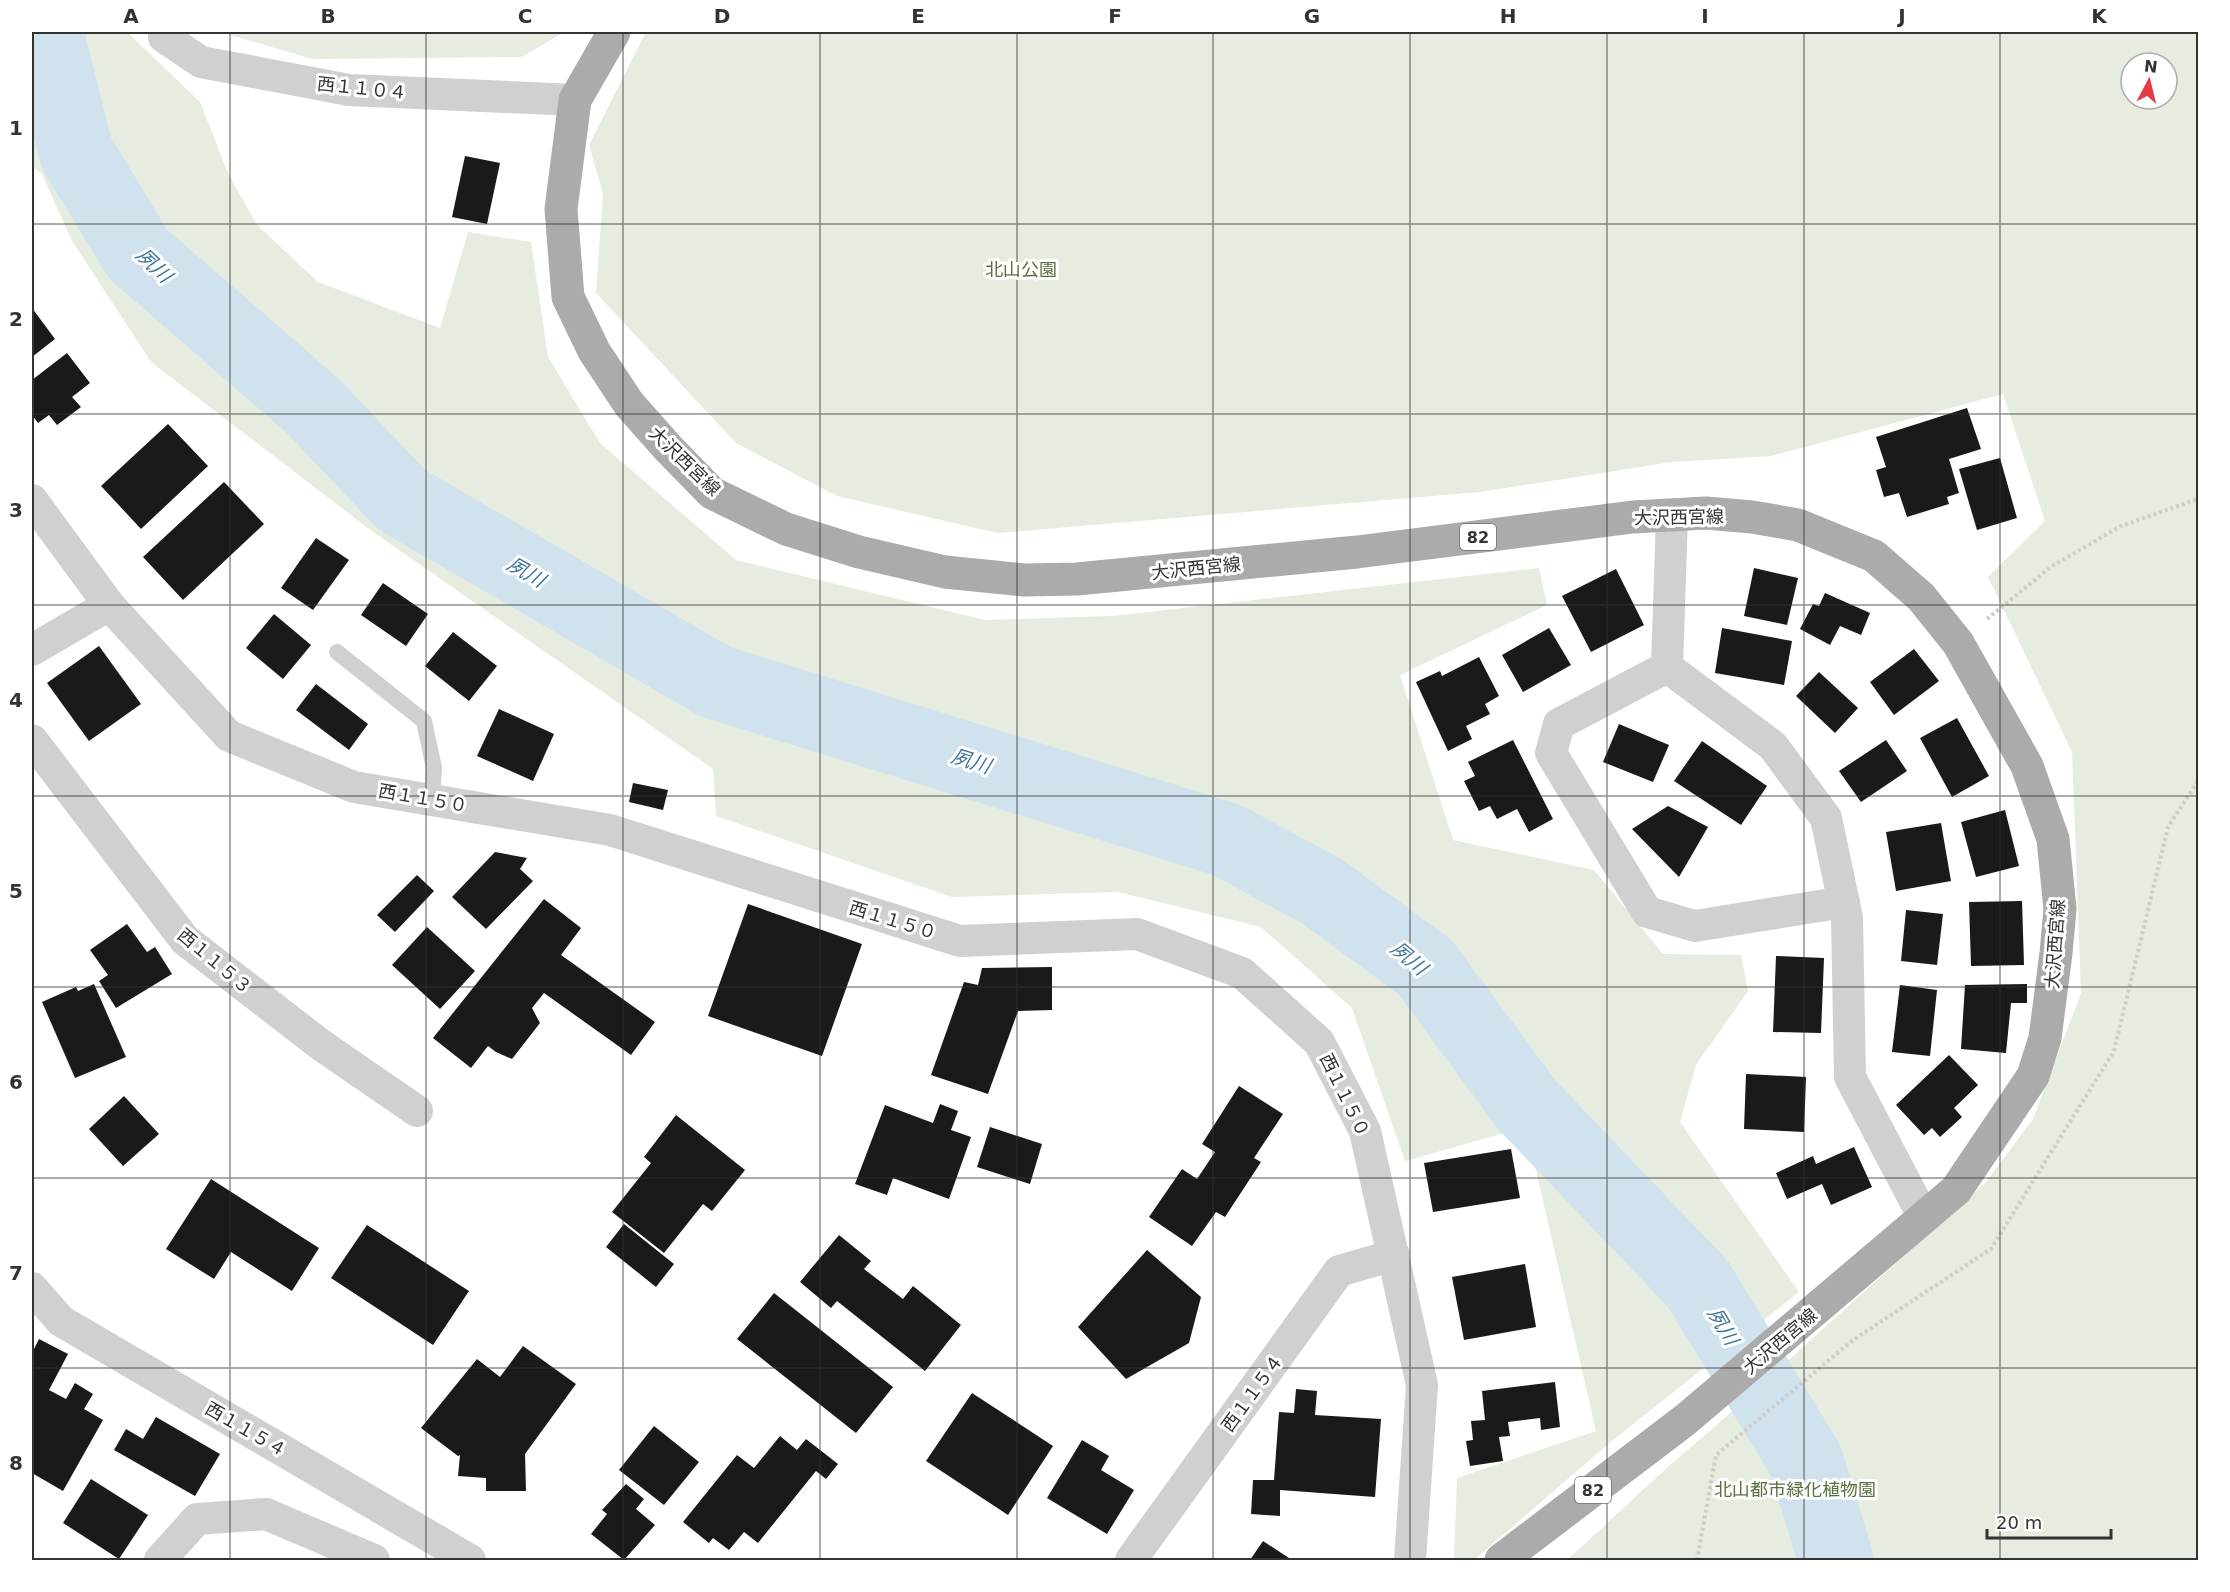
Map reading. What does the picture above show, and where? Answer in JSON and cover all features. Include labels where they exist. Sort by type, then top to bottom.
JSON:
[{"type":"main road","name":"大沢西宮線","points":[[614,32],[574,100],[561,209],[568,297],[594,351],[629,404],[712,493],[786,529],[859,552],[945,572],[1024,579],[1077,579],[1357,552],[1633,517],[1706,513],[1752,517],[1798,525],[1874,556],[1921,597],[1958,643],[2027,766],[2053,839],[2060,909],[2045,1038],[2033,1076],[1956,1190],[1685,1420],[1501,1560]]},
{"type":"street","name":"西１１０４","points":[[164,32],[164,37],[201,62],[349,90],[574,100]]},
{"type":"street","name":"西１１５０","points":[[32,500],[109,605],[229,736],[354,787],[610,831],[960,941],[1137,934],[1242,973],[1319,1042],[1365,1131],[1422,1385],[1410,1560]]},
{"type":"street","points":[[1666,668],[1672,515]]},
{"type":"street","points":[[32,650],[109,605]]},
{"type":"street","points":[[1666,668],[1559,724],[1551,753],[1647,912],[1695,926],[1844,902]]},
{"type":"street","points":[[1666,668],[1773,746],[1826,818],[1847,918],[1851,1077],[1924,1218]]},
{"type":"street","name":"西１１５３","points":[[32,740],[185,940],[321,1046],[417,1111]]},
{"type":"street","name":"西１１５４","points":[[1131,1560],[1339,1271],[1394,1255]]},
{"type":"street","name":"西１１５４","points":[[32,1288],[61,1321],[470,1560]]},
{"type":"street","points":[[160,1560],[196,1519],[266,1514],[374,1560]]},
{"type":"lane","points":[[337,652],[424,721],[434,768],[432,800]]},
{"type":"path","points":[[1958,643],[2052,566],[2121,526],[2199,499]]},
{"type":"path","points":[[1697,1560],[1716,1455],[1852,1340]]},
{"type":"green space","points":[[32,32],[127,32],[200,102],[228,173],[257,225],[318,282],[440,328],[468,232],[531,242],[548,357],[600,443],[736,560],[985,620],[1112,616],[1539,568],[1547,605],[1400,675],[1453,840],[1594,870],[1663,954],[1741,955],[1748,991],[1696,1065],[1680,1122],[1799,1292],[1607,1445],[1474,1560],[1454,1560],[1457,1478],[1596,1431],[1526,1127],[1405,1161],[1352,1008],[1261,927],[1118,892],[952,897],[716,816],[713,769],[373,532],[151,362],[72,241],[42,174],[32,166]]},
{"type":"green space","points":[[221,32],[564,32],[522,57],[312,59]]},
{"type":"green space","name":"北山公園","points":[[646,32],[2198,32],[2198,1560],[1567,1560],[1986,1182],[2033,1119],[2081,993],[2072,752],[1988,577],[2045,521],[2003,394],[1771,456],[1672,462],[1480,492],[997,533],[837,496],[736,443],[596,293],[603,194],[589,145]]},
{"type":"building","points":[[465,156],[500,163],[487,224],[452,217]]},
{"type":"building","points":[[32,308],[55,339],[32,357]]},
{"type":"building","points":[[67,353],[90,383],[72,397],[81,407],[57,425],[49,415],[38,423],[32,415],[32,380]]},
{"type":"building","points":[[1967,408],[1981,449],[1949,459],[1959,493],[1947,497],[1949,504],[1907,517],[1899,493],[1884,497],[1876,470],[1886,467],[1876,437]]},
{"type":"building","points":[[168,424],[208,466],[141,529],[101,486]]},
{"type":"building","points":[[2000,458],[2017,518],[1977,530],[1959,469]]},
{"type":"building","points":[[224,482],[264,524],[183,600],[143,557]]},
{"type":"building","points":[[316,538],[349,560],[313,610],[281,588]]},
{"type":"building","points":[[1754,568],[1798,578],[1787,625],[1744,616]]},
{"type":"building","points":[[1616,569],[1644,625],[1591,652],[1562,596]]},
{"type":"building","points":[[383,583],[428,614],[406,646],[361,615]]},
{"type":"building","points":[[1825,593],[1870,613],[1861,635],[1840,626],[1830,645],[1800,629],[1813,604],[1819,606]]},
{"type":"building","points":[[274,614],[311,645],[283,679],[246,648]]},
{"type":"building","points":[[1549,628],[1571,665],[1523,692],[1502,655]]},
{"type":"building","points":[[1722,628],[1792,641],[1784,685],[1715,673]]},
{"type":"building","points":[[453,632],[497,666],[469,701],[425,666]]},
{"type":"building","points":[[99,646],[141,704],[89,741],[47,683]]},
{"type":"building","points":[[1914,649],[1939,681],[1894,715],[1870,682]]},
{"type":"building","points":[[1479,657],[1499,696],[1485,704],[1490,714],[1466,726],[1472,739],[1448,751],[1416,682],[1440,671],[1442,676]]},
{"type":"building","points":[[1819,672],[1858,708],[1835,733],[1796,696]]},
{"type":"building","points":[[316,684],[368,724],[349,750],[296,710]]},
{"type":"building","points":[[499,709],[554,734],[533,781],[477,756]]},
{"type":"building","points":[[1957,718],[1989,776],[1952,797],[1920,738]]},
{"type":"building","points":[[1619,724],[1669,745],[1653,782],[1603,762]]},
{"type":"building","points":[[1513,740],[1553,819],[1529,832],[1517,809],[1497,819],[1490,806],[1479,811],[1464,781],[1475,776],[1468,762]]},
{"type":"building","points":[[1886,740],[1907,771],[1861,802],[1839,771]]},
{"type":"building","points":[[1702,741],[1767,786],[1741,825],[1674,781]]},
{"type":"building","points":[[633,783],[668,790],[663,810],[629,802]]},
{"type":"building","points":[[1668,806],[1708,827],[1679,877],[1632,829]]},
{"type":"building","points":[[2005,810],[2019,866],[1976,877],[1961,822]]},
{"type":"building","points":[[1941,823],[1951,881],[1896,891],[1886,832]]},
{"type":"building","points":[[495,852],[527,858],[520,869],[533,881],[486,929],[452,897]]},
{"type":"building","points":[[417,875],[434,891],[395,932],[377,915]]},
{"type":"building","points":[[544,899],[581,928],[561,955],[655,1022],[631,1055],[544,993],[532,1008],[540,1023],[512,1059],[488,1046],[471,1068],[433,1038]]},
{"type":"building","points":[[2022,901],[2024,965],[1971,966],[1969,902]]},
{"type":"building","points":[[748,904],[862,944],[822,1056],[708,1016]]},
{"type":"building","points":[[1906,910],[1943,914],[1937,965],[1901,961]]},
{"type":"building","points":[[127,924],[147,952],[155,947],[172,974],[116,1008],[99,981],[108,975],[90,950]]},
{"type":"building","points":[[427,927],[475,971],[440,1009],[392,965]]},
{"type":"building","points":[[1776,956],[1824,958],[1821,1033],[1773,1032]]},
{"type":"building","points":[[1052,967],[1052,1010],[1018,1011],[988,1094],[931,1075],[964,982],[978,985],[982,968]]},
{"type":"building","points":[[94,984],[126,1057],[75,1078],[42,1002],[76,987],[78,991]]},
{"type":"building","points":[[2027,984],[2027,1003],[2011,1003],[2006,1053],[1961,1049],[1965,985]]},
{"type":"building","points":[[1900,985],[1937,990],[1930,1056],[1892,1052]]},
{"type":"building","points":[[1949,1055],[1978,1085],[1954,1108],[1962,1117],[1940,1137],[1932,1128],[1924,1135],[1896,1105]]},
{"type":"building","points":[[1746,1074],[1806,1077],[1804,1132],[1744,1129]]},
{"type":"building","points":[[1239,1086],[1283,1114],[1254,1158],[1261,1162],[1225,1217],[1216,1212],[1192,1246],[1149,1217],[1182,1169],[1197,1179],[1215,1152],[1202,1144]]},
{"type":"building","points":[[124,1096],[159,1134],[123,1166],[89,1129]]},
{"type":"building","points":[[940,1104],[958,1111],[951,1130],[971,1137],[949,1199],[893,1178],[887,1195],[855,1184],[885,1105],[933,1123]]},
{"type":"building","points":[[676,1115],[745,1170],[712,1211],[703,1204],[664,1253],[612,1212],[651,1163],[644,1157]]},
{"type":"building","points":[[990,1127],[1042,1144],[1030,1184],[977,1167]]},
{"type":"building","points":[[1854,1147],[1872,1187],[1831,1205],[1822,1184],[1787,1199],[1776,1173],[1813,1156],[1816,1164]]},
{"type":"building","points":[[1511,1149],[1520,1198],[1433,1212],[1424,1163]]},
{"type":"building","points":[[211,1179],[319,1248],[292,1291],[231,1252],[214,1279],[166,1249]]},
{"type":"building","points":[[624,1224],[674,1264],[656,1287],[606,1247]]},
{"type":"building","points":[[367,1225],[469,1291],[433,1345],[331,1278]]},
{"type":"building","points":[[839,1235],[871,1261],[864,1269],[903,1299],[913,1286],[961,1325],[925,1371],[837,1301],[831,1308],[800,1282]]},
{"type":"building","points":[[1147,1250],[1201,1297],[1189,1343],[1126,1379],[1078,1327]]},
{"type":"building","points":[[1525,1264],[1536,1327],[1464,1340],[1452,1277]]},
{"type":"building","points":[[774,1293],[893,1387],[856,1433],[737,1339]]},
{"type":"building","points":[[39,1339],[68,1354],[49,1390],[66,1399],[75,1383],[93,1394],[84,1409],[103,1420],[63,1491],[32,1473],[32,1353]]},
{"type":"building","points":[[523,1346],[576,1384],[525,1454],[526,1491],[486,1491],[486,1478],[458,1476],[460,1455],[458,1456],[421,1428],[477,1359],[500,1377]]},
{"type":"building","points":[[1555,1382],[1560,1427],[1541,1430],[1540,1418],[1508,1422],[1510,1436],[1499,1437],[1503,1461],[1470,1466],[1466,1441],[1473,1440],[1471,1421],[1485,1420],[1482,1391]]},
{"type":"building","points":[[1296,1389],[1317,1391],[1315,1415],[1381,1419],[1375,1497],[1280,1490],[1280,1516],[1251,1514],[1253,1480],[1274,1480],[1279,1412],[1294,1413]]},
{"type":"building","points":[[972,1393],[1053,1446],[1008,1515],[926,1461]]},
{"type":"building","points":[[156,1417],[220,1454],[195,1496],[114,1450],[126,1429],[143,1439]]},
{"type":"building","points":[[654,1426],[699,1462],[664,1505],[619,1470]]},
{"type":"building","points":[[780,1436],[797,1450],[806,1439],[838,1464],[826,1479],[816,1471],[758,1543],[744,1532],[729,1550],[713,1538],[709,1543],[683,1522],[737,1455],[754,1468]]},
{"type":"building","points":[[1082,1440],[1109,1456],[1101,1470],[1134,1490],[1107,1534],[1047,1498]]},
{"type":"building","points":[[91,1479],[148,1515],[119,1559],[63,1523]]},
{"type":"building","points":[[626,1484],[644,1499],[636,1509],[655,1525],[624,1560],[591,1534],[607,1514],[602,1510]]},
{"type":"building","points":[[1263,1541],[1292,1560],[1250,1560]]},
{"type":"waterway","name":"夙川","points":[[46,32],[76,152],[138,254],[313,406],[402,500],[716,682],[1227,840],[1323,892],[1425,967],[1527,1105],[1698,1284],[1806,1461],[1836,1560]]},
{"type":"park label","name":"北山都市緑化植物園","points":[[1795,1489]]}]
